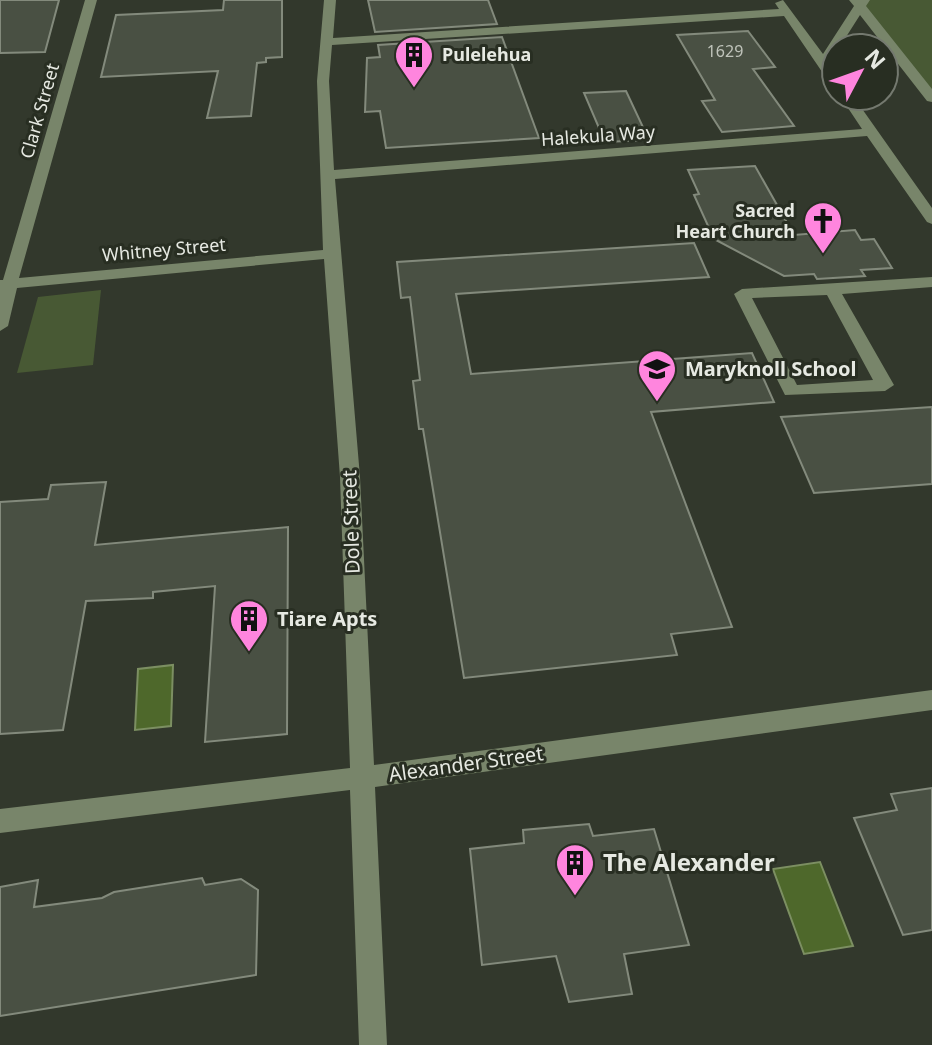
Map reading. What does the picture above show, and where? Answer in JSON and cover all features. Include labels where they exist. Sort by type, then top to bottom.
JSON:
[{"type":"street","name":"Clark Street","points":[[0,326],[6,284],[91,0]]},
{"type":"street","name":"Dole Street","points":[[330,0],[323,81],[331,254],[350,477],[373,1045]]},
{"type":"street","points":[[779,0],[820,60]]},
{"type":"street","points":[[842,32],[859,2],[932,98]]},
{"type":"street","points":[[326,42],[788,12]]},
{"type":"street","points":[[857,112],[932,219]]},
{"type":"street","name":"Halekula Way","points":[[329,175],[871,132]]},
{"type":"street","name":"Whitney Street","points":[[6,284],[331,254]]},
{"type":"street","points":[[832,290],[885,385],[791,391],[742,294],[927,282],[932,298]]},
{"type":"street","name":"Alexander Street","points":[[0,821],[364,777],[932,700]]},
{"type":"shaded area","points":[[855,0],[932,0],[932,98],[900,57],[900,32],[880,32]]},
{"type":"shaded area","points":[[101,290],[93,365],[17,373],[38,297]]},
{"type":"shaded area","points":[[173,665],[171,726],[135,730],[138,669]]},
{"type":"shaded area","points":[[820,862],[853,946],[804,954],[773,869]]},
{"type":"building","points":[[0,0],[59,0],[45,52],[0,53]]},
{"type":"building","points":[[224,0],[282,0],[282,57],[266,58],[266,62],[257,63],[251,116],[207,118],[218,71],[101,77],[116,15],[223,10]]},
{"type":"building","points":[[368,0],[488,0],[497,24],[375,32]]},
{"type":"building","points":[[748,31],[775,67],[753,69],[794,126],[722,132],[702,101],[715,100],[677,35]]},
{"type":"building","points":[[502,37],[539,138],[386,148],[380,111],[365,112],[367,58],[380,57],[378,45]]},
{"type":"building","points":[[626,91],[649,140],[605,142],[584,93]]},
{"type":"building","points":[[755,166],[794,235],[855,230],[861,240],[874,239],[892,268],[861,270],[865,276],[817,279],[814,274],[784,276],[714,239],[694,195],[699,194],[688,170]]},
{"type":"building","points":[[694,243],[709,277],[456,294],[471,374],[752,353],[774,402],[651,412],[732,627],[671,634],[677,655],[464,678],[423,429],[419,429],[413,381],[420,380],[410,297],[401,298],[397,262]]},
{"type":"building","points":[[932,407],[932,484],[814,493],[781,417]]},
{"type":"building","points":[[106,482],[95,545],[288,527],[287,734],[205,742],[215,586],[153,592],[153,598],[86,601],[63,730],[0,734],[0,502],[48,499],[51,485]]},
{"type":"building","points":[[932,788],[932,930],[903,935],[854,818],[897,810],[891,794]]},
{"type":"building","name":"The Alexander","points":[[589,824],[593,836],[654,829],[689,945],[624,954],[632,994],[569,1002],[556,956],[482,965],[470,849],[524,843],[523,830]]},
{"type":"building","points":[[202,878],[205,885],[241,879],[258,890],[256,975],[0,1016],[0,887],[38,880],[34,907],[102,898],[114,892]]},
{"type":"place","name":"Pulelehua","points":[[414,89]]},
{"type":"place","name":"Sacred Heart Church","points":[[823,255]]},
{"type":"place","name":"Maryknoll School","points":[[657,403]]},
{"type":"place","name":"Tiare Apts","points":[[249,653]]},
{"type":"place","name":"The Alexander","points":[[575,897]]}]
